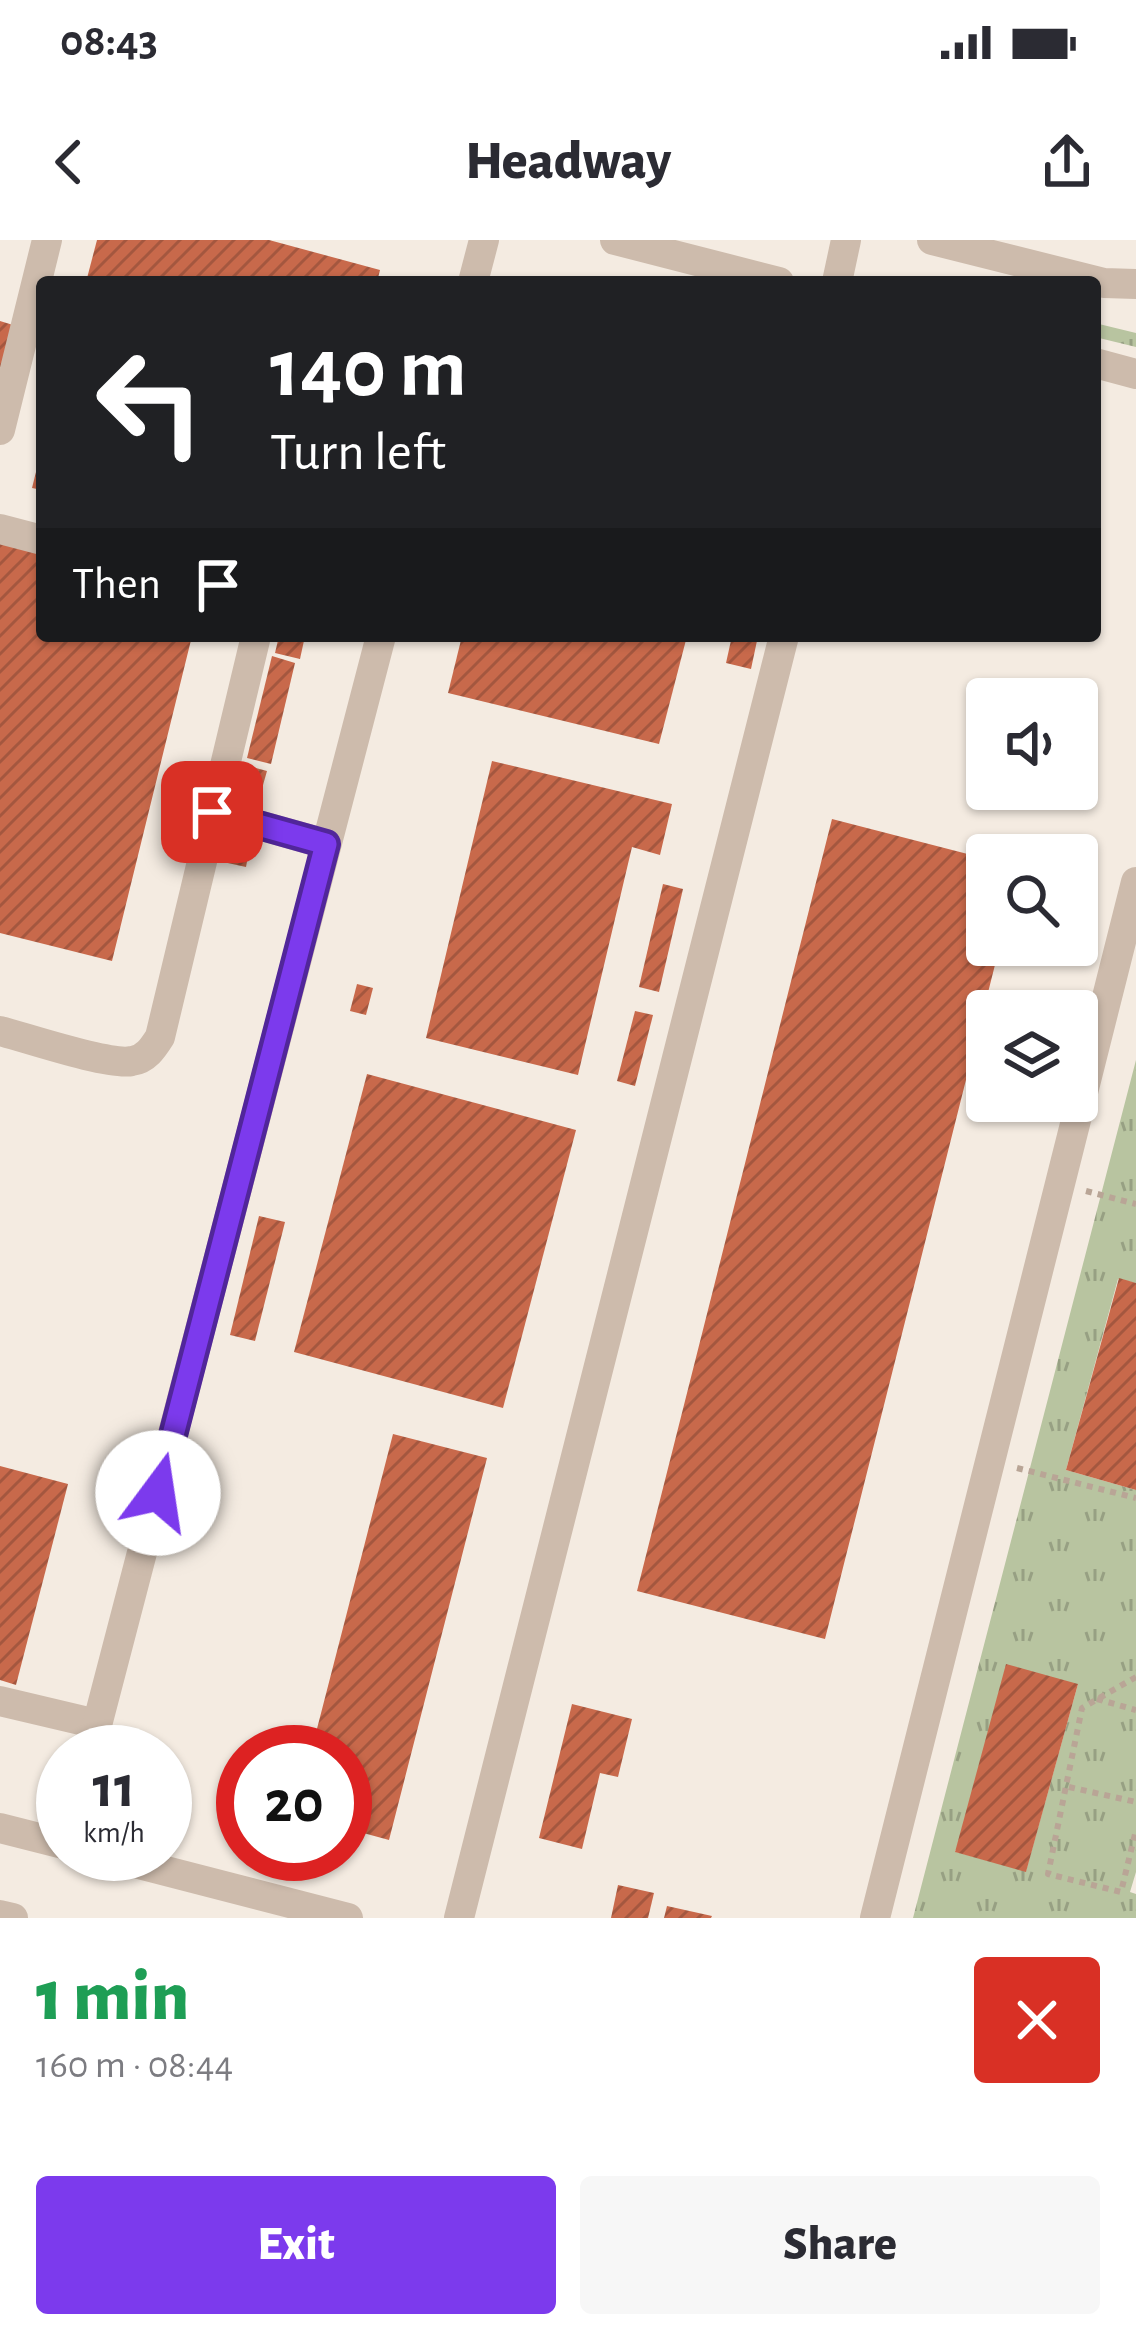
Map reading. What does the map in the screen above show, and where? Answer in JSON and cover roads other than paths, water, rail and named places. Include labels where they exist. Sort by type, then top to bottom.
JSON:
[{"type":"lane","points":[[38,276],[47,240]]},
{"type":"lane","points":[[475,276],[484,240]]},
{"type":"lane","points":[[615,240],[756,276]]},
{"type":"lane","points":[[837,276],[846,240]]},
{"type":"lane","points":[[932,240],[1076,276]]},
{"type":"lane","points":[[1101,282],[1136,284]]},
{"type":"lane","points":[[0,430],[36,284]]},
{"type":"lane","points":[[1101,365],[1136,374]]},
{"type":"lane","points":[[0,529],[36,538]]},
{"type":"lane","points":[[0,1031],[121,1061],[145,1056],[154,1048],[254,642]]},
{"type":"lane","points":[[97,1725],[379,642]]},
{"type":"lane","points":[[459,1918],[782,642]]},
{"type":"lane","points":[[212,812],[326,844]]},
{"type":"lane","points":[[875,1918],[1136,883]]},
{"type":"lane","points":[[0,1701],[61,1725]]},
{"type":"lane","points":[[0,1828],[36,1837]]},
{"type":"lane","points":[[192,1878],[349,1918]]},
{"type":"lane","points":[[0,1915],[13,1918]]}]
